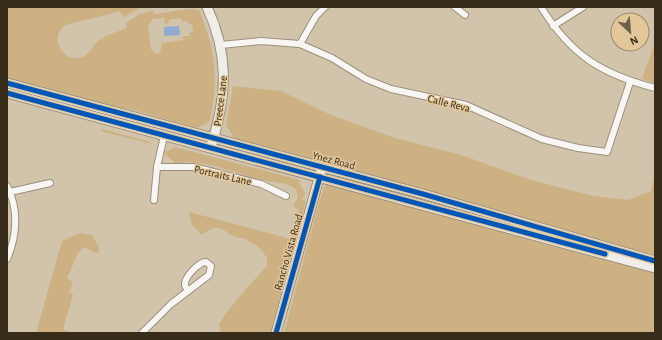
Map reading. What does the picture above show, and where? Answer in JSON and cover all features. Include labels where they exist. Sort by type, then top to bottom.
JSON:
[{"type":"main road","name":"Preece Lane","points":[[206,7],[221,45],[224,73],[222,99],[211,149]]},
{"type":"main road","name":"Ynez Road","points":[[7,83],[214,138],[321,172],[655,268]]},
{"type":"main road","name":"Ynez Road","points":[[7,93],[211,149],[423,194],[655,260]]},
{"type":"main road","name":"Rancho Vista Road","points":[[276,333],[321,172]]},
{"type":"street","points":[[300,44],[316,16],[325,7]]},
{"type":"street","points":[[455,7],[465,15]]},
{"type":"street","points":[[541,7],[553,26],[574,50],[599,68],[630,82],[655,88]]},
{"type":"street","points":[[553,26],[583,7]]},
{"type":"street","name":"Calle Reva","points":[[221,45],[261,41],[300,44],[332,58],[366,79],[392,89],[466,105],[542,139],[578,148],[607,152],[630,82]]},
{"type":"street","points":[[154,200],[157,167],[164,136]]},
{"type":"street","name":"Portraits Lane","points":[[157,167],[194,167],[261,184],[286,196]]},
{"type":"street","points":[[8,256],[15,235],[15,211],[9,189],[50,183]]},
{"type":"street","points":[[142,333],[171,304],[188,292],[209,275],[211,266],[206,262],[200,263],[186,279],[185,285],[188,292]]},
{"type":"shaded area","points":[[7,7],[141,7],[124,17],[119,11],[63,27],[59,32],[58,37],[60,48],[63,53],[68,56],[79,58],[85,56],[97,42],[104,37],[127,28],[126,23],[138,15],[153,10],[154,14],[194,9],[199,10],[209,38],[215,79],[209,122],[197,128],[126,108],[125,112],[7,79]],"holes":[[[164,18],[165,24],[169,23],[169,20],[181,18],[182,22],[188,21],[189,24],[192,24],[193,32],[189,33],[190,36],[183,36],[183,40],[162,43],[160,53],[155,54],[151,49],[148,26],[153,19]]]},
{"type":"shaded area","points":[[655,42],[655,83],[642,79]]},
{"type":"shaded area","points":[[233,86],[281,91],[331,115],[395,138],[461,155],[528,179],[593,196],[628,200],[651,191],[655,173],[655,255],[232,138],[233,135],[226,126]]},
{"type":"shaded area","points":[[102,129],[150,142],[151,144],[101,131]]},
{"type":"shaded area","points":[[175,147],[300,180],[299,183],[305,193],[302,200],[306,201],[270,333],[221,333],[219,324],[235,301],[267,266],[267,258],[260,248],[244,238],[233,235],[220,228],[209,230],[202,235],[192,225],[189,212],[291,239],[299,211],[293,205],[296,202],[297,191],[286,184],[258,179],[219,167],[189,162],[174,164],[174,162],[165,154],[165,151]]},
{"type":"shaded area","points":[[329,184],[655,271],[655,333],[284,333],[320,199],[325,186]]},
{"type":"shaded area","points":[[80,233],[92,235],[99,248],[98,254],[84,247],[78,253],[67,278],[73,282],[69,292],[73,294],[63,330],[74,333],[36,333],[62,241]]},
{"type":"water","points":[[179,26],[180,35],[164,36],[164,27]]},
{"type":"cycle path","points":[[7,83],[423,194],[655,261]]},
{"type":"cycle path","points":[[7,93],[605,254]]},
{"type":"cycle path","points":[[276,333],[320,177]]}]
